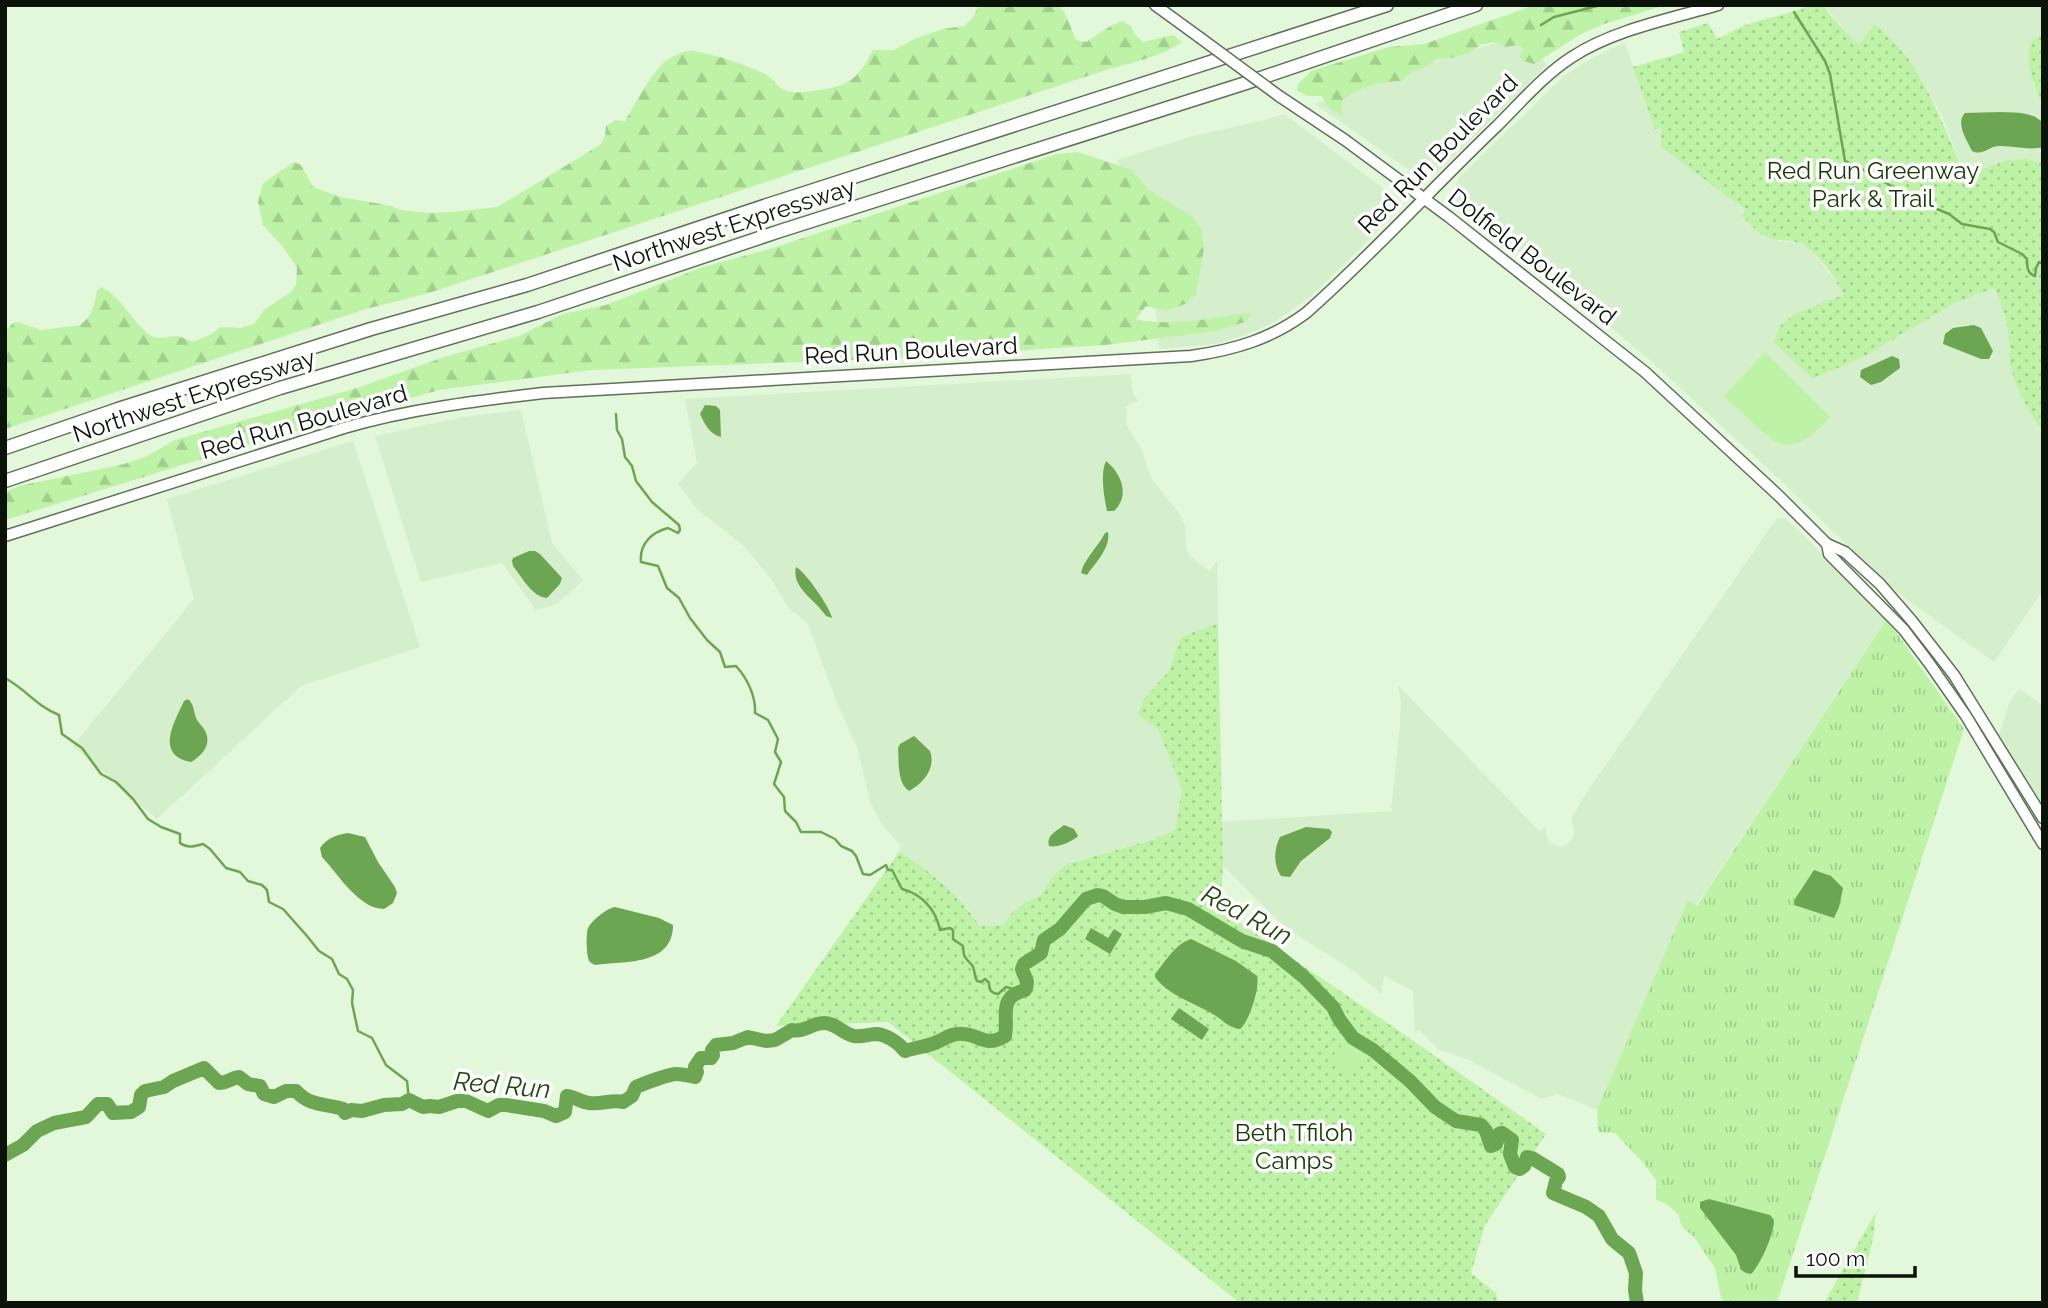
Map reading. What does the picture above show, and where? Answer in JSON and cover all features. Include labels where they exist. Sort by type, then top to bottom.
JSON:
[{"type":"highway","name":"Northwest Expressway","points":[[5,448],[358,333],[527,285],[1387,5]]},
{"type":"highway","name":"Northwest Expressway","points":[[5,481],[280,388],[538,312],[780,230],[1246,83],[1476,5]]},
{"type":"main road","name":"Dolfield Boulevard","points":[[1155,5],[1279,96],[1345,139],[1530,279],[1644,372],[1779,496],[1827,544],[1845,552],[1880,584],[1960,683],[2043,818]]},
{"type":"main road","name":"Red Run Boulevard","points":[[5,536],[377,418],[444,406],[543,393],[1191,356],[1231,350],[1269,336],[1306,313],[1424,200],[1546,77],[1572,57],[1599,42],[1718,5]]},
{"type":"main road","name":"Dolfield Boulevard","points":[[1827,544],[1829,554],[1904,630],[1929,663],[1966,716],[2043,845]]},
{"type":"shaded area","points":[[1824,5],[2043,5],[2043,35],[2031,41],[2033,84],[2043,106],[2043,164],[2028,159],[2007,160],[1986,168],[1963,170],[1942,116],[1907,58],[1859,46]]},
{"type":"shaded area","points":[[1523,35],[1547,65],[1431,176],[1419,176],[1412,172],[1315,104],[1399,72]]},
{"type":"shaded area","points":[[1625,43],[1655,128],[1662,128],[1662,147],[1747,210],[1779,241],[1797,242],[1811,250],[1838,284],[1843,295],[1795,314],[1863,357],[1955,303],[1994,288],[2003,310],[2010,342],[2010,366],[2021,394],[2043,431],[2043,590],[1994,662],[1891,588],[1778,478],[1652,362],[1556,281],[1457,204],[1454,189],[1459,178],[1564,76]]},
{"type":"shaded area","points":[[1965,113],[2024,113],[2039,119],[2043,123],[2043,147],[1998,146],[1982,152],[1972,151],[1962,127],[1962,117]]},
{"type":"shaded area","points":[[1284,114],[1387,191],[1394,202],[1392,214],[1310,297],[1275,322],[1215,344],[1159,349],[1150,234],[1117,160],[1193,136]]},
{"type":"shaded area","points":[[1974,325],[1981,328],[1993,351],[1989,359],[1981,359],[1943,344],[1945,334],[1953,328]]},
{"type":"shaded area","points":[[1892,356],[1899,359],[1900,368],[1881,382],[1871,385],[1860,377],[1861,370]]},
{"type":"shaded area","points":[[1131,374],[1133,394],[1138,401],[1124,407],[1127,409],[1126,424],[1142,450],[1151,478],[1181,516],[1190,557],[1210,571],[1217,561],[1218,623],[1181,637],[1169,671],[1144,700],[1182,790],[1175,830],[1155,839],[1072,862],[1051,878],[1041,895],[1013,912],[1003,925],[980,926],[969,910],[934,875],[899,852],[901,846],[881,823],[870,802],[858,750],[837,703],[808,624],[788,607],[771,579],[745,547],[697,509],[678,484],[697,463],[685,399]]},
{"type":"shaded area","points":[[705,405],[716,406],[720,410],[721,437],[711,431],[700,414]]},
{"type":"shaded area","points":[[521,410],[552,543],[583,580],[557,604],[536,610],[502,563],[421,582],[375,436],[463,417]]},
{"type":"shaded area","points":[[353,441],[420,647],[301,686],[157,819],[73,746],[194,599],[167,499]]},
{"type":"shaded area","points":[[1106,461],[1116,472],[1122,485],[1122,499],[1114,511],[1107,511],[1105,499],[1103,478]]},
{"type":"shaded area","points":[[1777,518],[1785,519],[1799,531],[1887,619],[1696,906],[1688,901],[1597,1110],[1558,1094],[1542,1099],[1467,1059],[1438,1049],[1419,1030],[1415,1034],[1413,991],[1384,976],[1381,994],[1353,970],[1286,928],[1223,866],[1222,822],[1391,811],[1400,725],[1398,685],[1539,831],[1546,827],[1549,843],[1561,847],[1569,843],[1574,830],[1571,819],[1583,798]]},
{"type":"shaded area","points":[[1108,532],[1102,555],[1087,575],[1081,573],[1088,558]]},
{"type":"shaded area","points":[[529,551],[540,554],[562,578],[547,598],[532,590],[513,566],[513,558]]},
{"type":"shaded area","points":[[796,567],[817,591],[832,618],[826,616],[801,588],[795,574]]},
{"type":"shaded area","points":[[2019,689],[2043,705],[2043,809],[1999,735],[2009,703]]},
{"type":"shaded area","points":[[188,699],[197,720],[207,734],[207,744],[203,752],[191,762],[180,758],[170,745],[176,718],[184,701]]},
{"type":"shaded area","points":[[914,736],[930,751],[931,763],[924,779],[909,791],[902,783],[898,748]]},
{"type":"shaded area","points":[[1064,825],[1074,829],[1078,836],[1064,844],[1049,846],[1051,836]]},
{"type":"shaded area","points":[[1306,827],[1329,829],[1332,832],[1330,838],[1301,861],[1290,877],[1281,876],[1275,856],[1280,837]]},
{"type":"shaded area","points":[[348,833],[365,837],[395,887],[397,893],[393,903],[384,909],[358,897],[322,857],[320,848],[326,842]]},
{"type":"shaded area","points":[[1814,870],[1831,876],[1843,888],[1834,918],[1794,905],[1795,899]]},
{"type":"shaded area","points":[[615,907],[659,918],[673,925],[671,938],[665,948],[645,959],[595,965],[590,962],[587,951],[588,928],[600,915]]},
{"type":"shaded area","points":[[1091,928],[1108,938],[1114,929],[1122,934],[1110,954],[1085,939]]},
{"type":"shaded area","points":[[1191,939],[1236,961],[1257,976],[1253,1004],[1240,1029],[1173,993],[1155,977],[1176,949]]},
{"type":"shaded area","points":[[1179,1008],[1209,1029],[1202,1040],[1171,1019]]},
{"type":"shaded area","points":[[1709,1199],[1770,1215],[1774,1220],[1766,1248],[1751,1274],[1741,1270],[1736,1255],[1700,1208],[1700,1202]]},
{"type":"green space","points":[[979,5],[1058,5],[1064,11],[1076,40],[1086,42],[1122,21],[1131,26],[1135,35],[1143,42],[1173,35],[1182,42],[1144,60],[1103,71],[429,293],[366,309],[5,429],[5,332],[13,323],[18,322],[41,330],[80,325],[90,314],[97,290],[101,287],[115,297],[153,337],[177,336],[193,342],[212,334],[220,327],[241,328],[254,324],[265,309],[291,292],[296,285],[297,267],[263,225],[258,202],[263,183],[294,162],[301,165],[313,187],[340,197],[392,206],[399,210],[430,213],[497,207],[600,145],[606,126],[615,120],[625,121],[652,76],[665,62],[677,55],[693,51],[732,61],[762,73],[787,91],[823,89],[849,81],[861,70],[873,50],[894,50],[914,39],[943,29],[964,26],[972,19]]},
{"type":"green space","points":[[1535,5],[1666,5],[1581,34],[1534,64],[1519,56],[1524,49],[1519,45],[1504,47],[1494,42],[1480,45],[1468,54],[1437,59],[1424,68],[1411,72],[1402,81],[1386,82],[1356,91],[1343,99],[1343,115],[1330,108],[1322,96],[1307,96],[1297,90],[1298,84],[1311,71],[1389,47],[1424,44]]},
{"type":"green space","name":"Red Run Greenway Park & Trail","points":[[1810,5],[1824,5],[1859,45],[1875,24],[1897,46],[1925,87],[1963,170],[1986,168],[2007,160],[2028,159],[2043,164],[2043,431],[2024,401],[2013,376],[2007,327],[1994,288],[1955,303],[1863,357],[1812,379],[1774,342],[1779,327],[1795,314],[1843,295],[1836,281],[1810,250],[1796,242],[1772,239],[1760,233],[1742,216],[1746,210],[1661,147],[1662,128],[1655,129],[1633,67],[1684,52],[1679,32],[1708,23],[1717,39],[1743,26]]},
{"type":"green space","points":[[2043,35],[2043,106],[2033,82],[2029,49],[2031,41]]},
{"type":"green space","points":[[1078,152],[1132,170],[1149,190],[1193,217],[1202,231],[1204,248],[1196,294],[1185,304],[1166,311],[1146,306],[1136,319],[1176,322],[1251,314],[1245,322],[1216,331],[1106,345],[882,359],[591,370],[439,390],[224,452],[5,520],[5,492],[19,486],[124,464],[145,457],[175,440],[357,388],[444,357],[519,336],[563,314],[606,305],[700,268],[773,248],[1057,154]]},
{"type":"green space","points":[[1765,352],[1830,417],[1814,433],[1793,444],[1774,440],[1724,396]]},
{"type":"green space","points":[[1887,619],[1964,729],[1777,1303],[1724,1303],[1715,1268],[1694,1237],[1682,1227],[1678,1214],[1665,1203],[1656,1200],[1656,1180],[1646,1166],[1615,1133],[1598,1132],[1597,1110],[1688,900],[1697,906]]},
{"type":"green space","name":"Beth Tfiloh Camps","points":[[1218,623],[1223,866],[1220,909],[1546,1134],[1485,1225],[1471,1273],[1496,1293],[1498,1303],[1240,1303],[888,1022],[776,1026],[899,852],[943,884],[980,926],[1003,925],[1013,912],[1041,895],[1051,878],[1067,864],[1155,839],[1175,830],[1182,790],[1158,729],[1138,715],[1143,700],[1169,671],[1181,637]]},
{"type":"green space","points":[[1346,1040],[1364,1054],[1347,1075],[1329,1061]]},
{"type":"green space","points":[[1876,1212],[1873,1239],[1856,1303],[1824,1303]]},
{"type":"waterway","points":[[1541,25],[1554,17],[1601,5]]},
{"type":"waterway","points":[[1794,12],[1825,61],[1830,74],[1845,161],[1888,184],[1903,198],[1906,196],[1933,204],[1962,224],[1990,229],[1998,242],[2027,259],[2032,275],[2035,276],[2039,262],[2043,264]]},
{"type":"waterway","points":[[616,414],[617,430],[622,439],[625,457],[632,466],[636,481],[652,502],[679,525],[680,530],[678,533],[668,528],[652,536],[644,544],[641,562],[658,566],[667,588],[679,598],[690,618],[720,652],[725,667],[736,666],[744,676],[754,700],[755,713],[768,720],[778,739],[775,752],[781,762],[774,784],[784,797],[785,811],[801,832],[821,832],[852,851],[863,874],[870,875],[886,865],[888,870],[892,870],[902,889],[927,904],[940,930],[953,930],[953,939],[963,946],[964,955],[973,967],[977,981],[985,979],[991,991],[996,994],[1006,987],[1021,991]]},
{"type":"waterway","points":[[5,678],[59,715],[62,734],[82,748],[101,774],[116,782],[148,819],[180,834],[180,843],[183,845],[203,844],[226,868],[240,872],[248,881],[262,885],[267,890],[269,902],[283,909],[319,951],[332,959],[339,974],[347,979],[353,990],[352,1003],[358,1031],[372,1038],[386,1065],[407,1081],[409,1100]]},
{"type":"waterway","name":"Red Run","points":[[5,1155],[23,1145],[37,1131],[54,1123],[86,1117],[98,1104],[107,1104],[113,1113],[131,1112],[139,1107],[141,1095],[145,1091],[164,1087],[204,1068],[219,1083],[239,1077],[248,1084],[260,1086],[264,1094],[274,1097],[286,1091],[296,1091],[307,1100],[343,1109],[345,1113],[402,1104],[409,1100],[423,1107],[439,1107],[466,1101],[488,1111],[499,1105],[506,1105],[544,1111],[556,1116],[565,1112],[567,1096],[589,1103],[623,1102],[632,1096],[636,1087],[668,1075],[695,1077],[695,1067],[701,1058],[711,1058],[716,1045],[733,1043],[748,1037],[775,1040],[792,1030],[820,1023],[832,1025],[854,1036],[885,1036],[905,1051],[959,1034],[993,1041],[1005,1036],[1007,1003],[1016,993],[1025,990],[1027,982],[1022,969],[1024,964],[1041,953],[1044,940],[1060,929],[1086,899],[1098,895],[1123,907],[1166,903],[1188,909],[1242,941],[1272,951],[1304,977],[1333,1007],[1353,1038],[1373,1050],[1410,1081],[1435,1107],[1456,1121],[1481,1125],[1491,1146],[1496,1144],[1499,1134],[1502,1133],[1512,1140],[1510,1154],[1515,1167],[1520,1169],[1524,1166],[1527,1157],[1558,1174],[1553,1193],[1586,1207],[1599,1216],[1612,1239],[1629,1253],[1636,1273],[1637,1303]]}]
